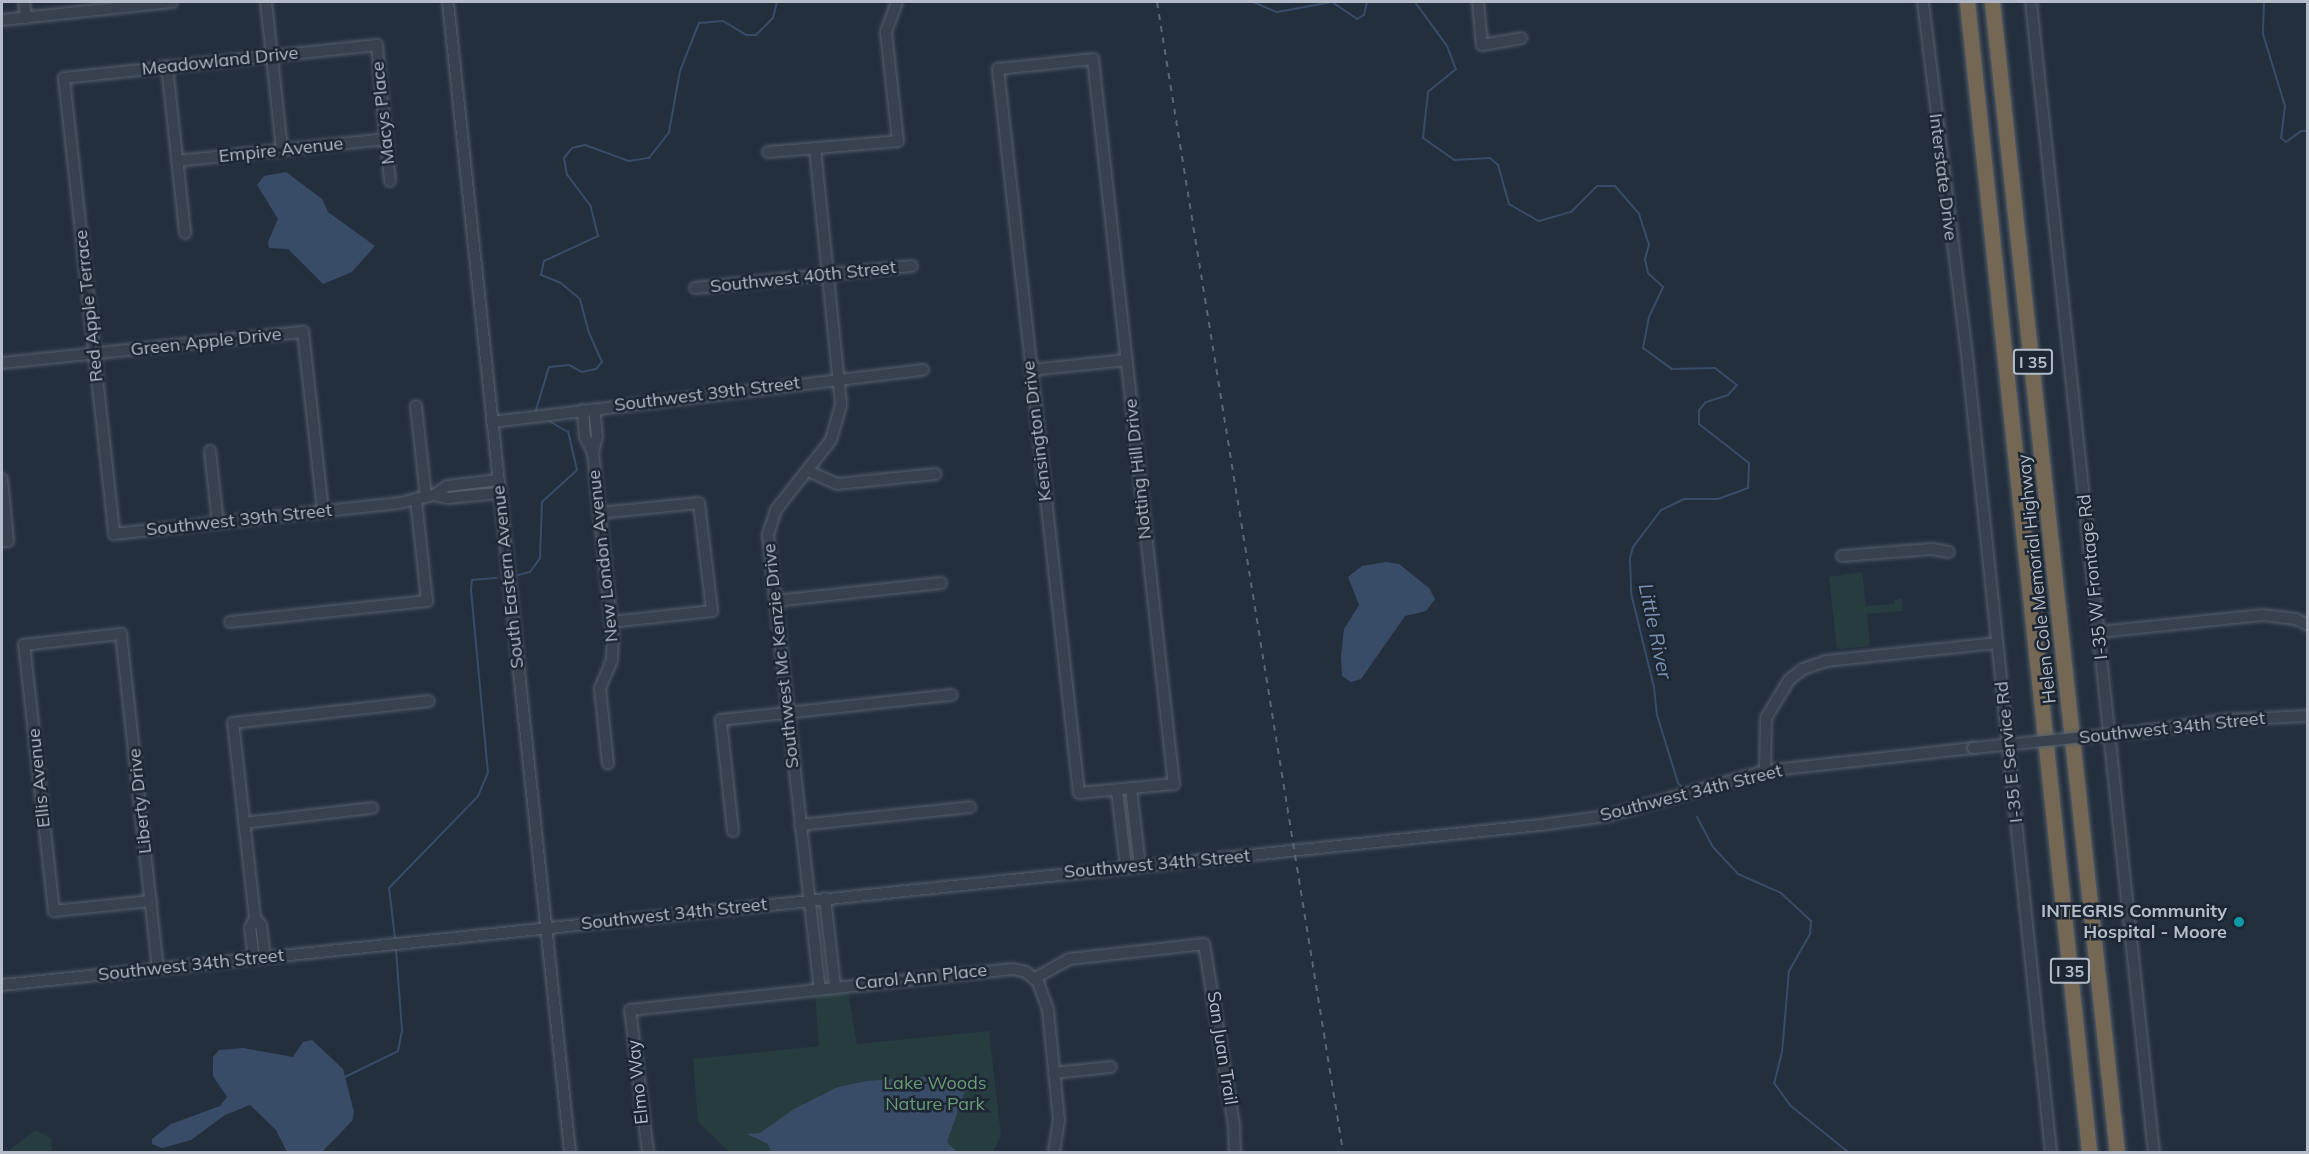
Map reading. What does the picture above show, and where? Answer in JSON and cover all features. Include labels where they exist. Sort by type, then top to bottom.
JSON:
[{"type":"highway","name":"Helen Cole Memorial Highway","points":[[1967,2],[2089,1152]]},
{"type":"highway","name":"Helen Cole Memorial Highway","points":[[1992,2],[2117,1152]]},
{"type":"street","points":[[24,2],[26,18]]},
{"type":"street","points":[[2,20],[172,2]]},
{"type":"street","points":[[266,2],[282,150]]},
{"type":"street","name":"South Eastern Avenue","points":[[448,2],[544,928],[570,1152]]},
{"type":"street","points":[[768,152],[898,141],[886,33],[897,2]]},
{"type":"street","points":[[1478,2],[1482,45],[1521,38]]},
{"type":"street","name":"Interstate Drive","points":[[1923,2],[1966,352]]},
{"type":"street","name":"I-35 W Frontage Rd","points":[[2031,2],[2154,1152]]},
{"type":"street","name":"Meadowland Drive","points":[[64,78],[376,45]]},
{"type":"street","name":"Macys Place","points":[[376,45],[390,182]]},
{"type":"street","name":"Kensington Drive","points":[[1078,793],[998,69],[1093,59]]},
{"type":"street","name":"Notting Hill Drive","points":[[1078,793],[1173,784],[1093,59]]},
{"type":"street","points":[[167,66],[185,233]]},
{"type":"street","name":"Red Apple Terrace","points":[[64,78],[114,534]]},
{"type":"street","name":"Empire Avenue","points":[[177,160],[386,139]]},
{"type":"street","name":"Southwest Mc Kenzie Drive","points":[[815,148],[841,405],[836,428],[771,522],[768,543],[820,988]]},
{"type":"street","name":"Southwest 40th Street","points":[[695,288],[912,266]]},
{"type":"street","name":"Green Apple Drive","points":[[2,363],[303,332],[323,511]]},
{"type":"street","name":"I-35 E Service Rd","points":[[1966,352],[2051,1152]]},
{"type":"street","points":[[1030,370],[1126,360]]},
{"type":"street","name":"Southwest 39th Street","points":[[492,422],[923,370]]},
{"type":"street","points":[[230,622],[427,600],[426,497],[416,406]]},
{"type":"street","name":"New London Avenue","points":[[588,409],[585,437],[593,453],[612,622],[612,660],[600,688],[608,764]]},
{"type":"street","points":[[210,451],[218,523]]},
{"type":"street","points":[[808,471],[819,479],[837,484],[935,474]]},
{"type":"street","points":[[2,479],[5,541]]},
{"type":"street","name":"Southwest 39th Street","points":[[426,497],[447,486],[498,480]]},
{"type":"street","name":"Southwest 39th Street","points":[[114,534],[426,497],[448,498],[499,493]]},
{"type":"street","points":[[599,513],[699,503],[712,611],[612,622]]},
{"type":"street","points":[[1842,556],[1932,549],[1949,552]]},
{"type":"street","points":[[775,601],[941,583]]},
{"type":"street","points":[[2099,632],[2263,615],[2296,619],[2307,625]]},
{"type":"street","name":"Liberty Drive","points":[[24,645],[121,634],[158,968]]},
{"type":"street","points":[[1765,771],[1766,718],[1789,680],[1803,669],[1826,661],[1997,643]]},
{"type":"street","name":"Ellis Avenue","points":[[24,645],[54,911],[151,901]]},
{"type":"street","points":[[733,831],[721,720],[952,695]]},
{"type":"street","points":[[260,958],[250,928],[255,918],[233,723],[429,702]]},
{"type":"street","name":"Southwest 34th Street","points":[[2,985],[809,899],[1541,825],[1607,816],[1723,781],[1765,771],[2145,731],[2225,720],[2307,716]]},
{"type":"street","points":[[1131,789],[1140,866]]},
{"type":"street","points":[[1117,791],[1126,867]]},
{"type":"street","points":[[800,825],[970,807]]},
{"type":"street","points":[[244,823],[372,808]]},
{"type":"street","points":[[825,898],[835,986]]},
{"type":"street","name":"San Juan Trail","points":[[1035,978],[1069,959],[1204,944],[1235,1133],[1235,1152]]},
{"type":"street","name":"Carol Ann Place","points":[[630,1010],[1004,969],[1026,972],[1035,978]]},
{"type":"street","points":[[1035,978],[1048,1010],[1059,1131],[1054,1152]]},
{"type":"street","name":"Elmo Way","points":[[630,1010],[648,1152]]},
{"type":"street","points":[[1054,1073],[1111,1066]]},
{"type":"green space","points":[[1862,572],[1866,606],[1894,604],[1895,600],[1902,598],[1903,611],[1867,614],[1870,646],[1837,649],[1829,577]]},
{"type":"green space","name":"Lake Woods Nature Park","points":[[848,991],[857,1044],[989,1031],[1001,1135],[993,1152],[729,1152],[698,1122],[693,1059],[819,1046],[815,994]]},
{"type":"green space","points":[[35,1130],[51,1138],[52,1152],[7,1152]]},
{"type":"water","points":[[286,172],[322,199],[328,212],[375,246],[352,272],[323,284],[288,249],[269,248],[268,242],[278,219],[257,185],[264,176]]},
{"type":"water","points":[[1386,562],[1399,564],[1429,588],[1435,599],[1426,611],[1405,616],[1361,679],[1351,682],[1342,676],[1341,656],[1344,629],[1359,605],[1348,577],[1362,566]]},
{"type":"water","points":[[312,1040],[343,1069],[354,1112],[352,1121],[322,1152],[287,1152],[276,1130],[250,1105],[225,1115],[191,1140],[162,1148],[152,1144],[152,1139],[171,1124],[220,1106],[227,1097],[213,1076],[213,1057],[219,1050],[243,1048],[293,1057],[303,1042]]},
{"type":"water","points":[[935,1076],[967,1085],[947,1142],[957,1152],[771,1152],[768,1144],[747,1134],[760,1133],[794,1109],[838,1087],[867,1081]]},
{"type":"waterway","points":[[535,413],[549,367],[569,365],[582,372],[596,369],[602,362],[589,333],[580,299],[561,283],[541,275],[544,261],[598,236],[590,205],[567,175],[564,158],[572,148],[585,145],[629,161],[649,158],[669,132],[680,71],[699,23],[723,21],[746,35],[756,35],[773,18],[777,2]]},
{"type":"waterway","name":"Little River","points":[[1253,2],[1277,12],[1332,2],[1357,19],[1364,15],[1367,2]]},
{"type":"waterway","name":"Little River","points":[[1415,2],[1447,46],[1456,69],[1428,92],[1423,138],[1454,160],[1490,158],[1498,165],[1509,204],[1539,221],[1571,212],[1597,186],[1615,186],[1639,214],[1649,245],[1645,259],[1648,273],[1663,287],[1649,317],[1643,348],[1672,369],[1715,368],[1737,385],[1728,395],[1706,402],[1699,410],[1699,424],[1749,463],[1748,488],[1718,499],[1684,499],[1661,510],[1633,547],[1630,558],[1631,593],[1654,687],[1657,715],[1678,783],[1686,791]]},
{"type":"waterway","points":[[2264,2],[2263,34],[2285,106],[2281,138],[2286,142],[2301,131],[2308,131]]},
{"type":"waterway","points":[[518,575],[530,572],[540,558],[542,502],[577,470],[568,432],[547,420]]},
{"type":"waterway","points":[[395,938],[389,888],[478,796],[488,773],[471,589],[472,580],[497,578]]},
{"type":"waterway","name":"Little River","points":[[1697,817],[1713,847],[1738,874],[1781,893],[1811,921],[1810,934],[1789,971],[1782,1052],[1774,1083],[1791,1106],[1848,1152]]},
{"type":"waterway","points":[[345,1077],[398,1051],[402,1030],[396,950]]},
{"type":"railway","points":[[1157,2],[1343,1152]]},
{"type":"place","name":"INTEGRIS Community Hospital - Moore","points":[[2239,922]]}]
